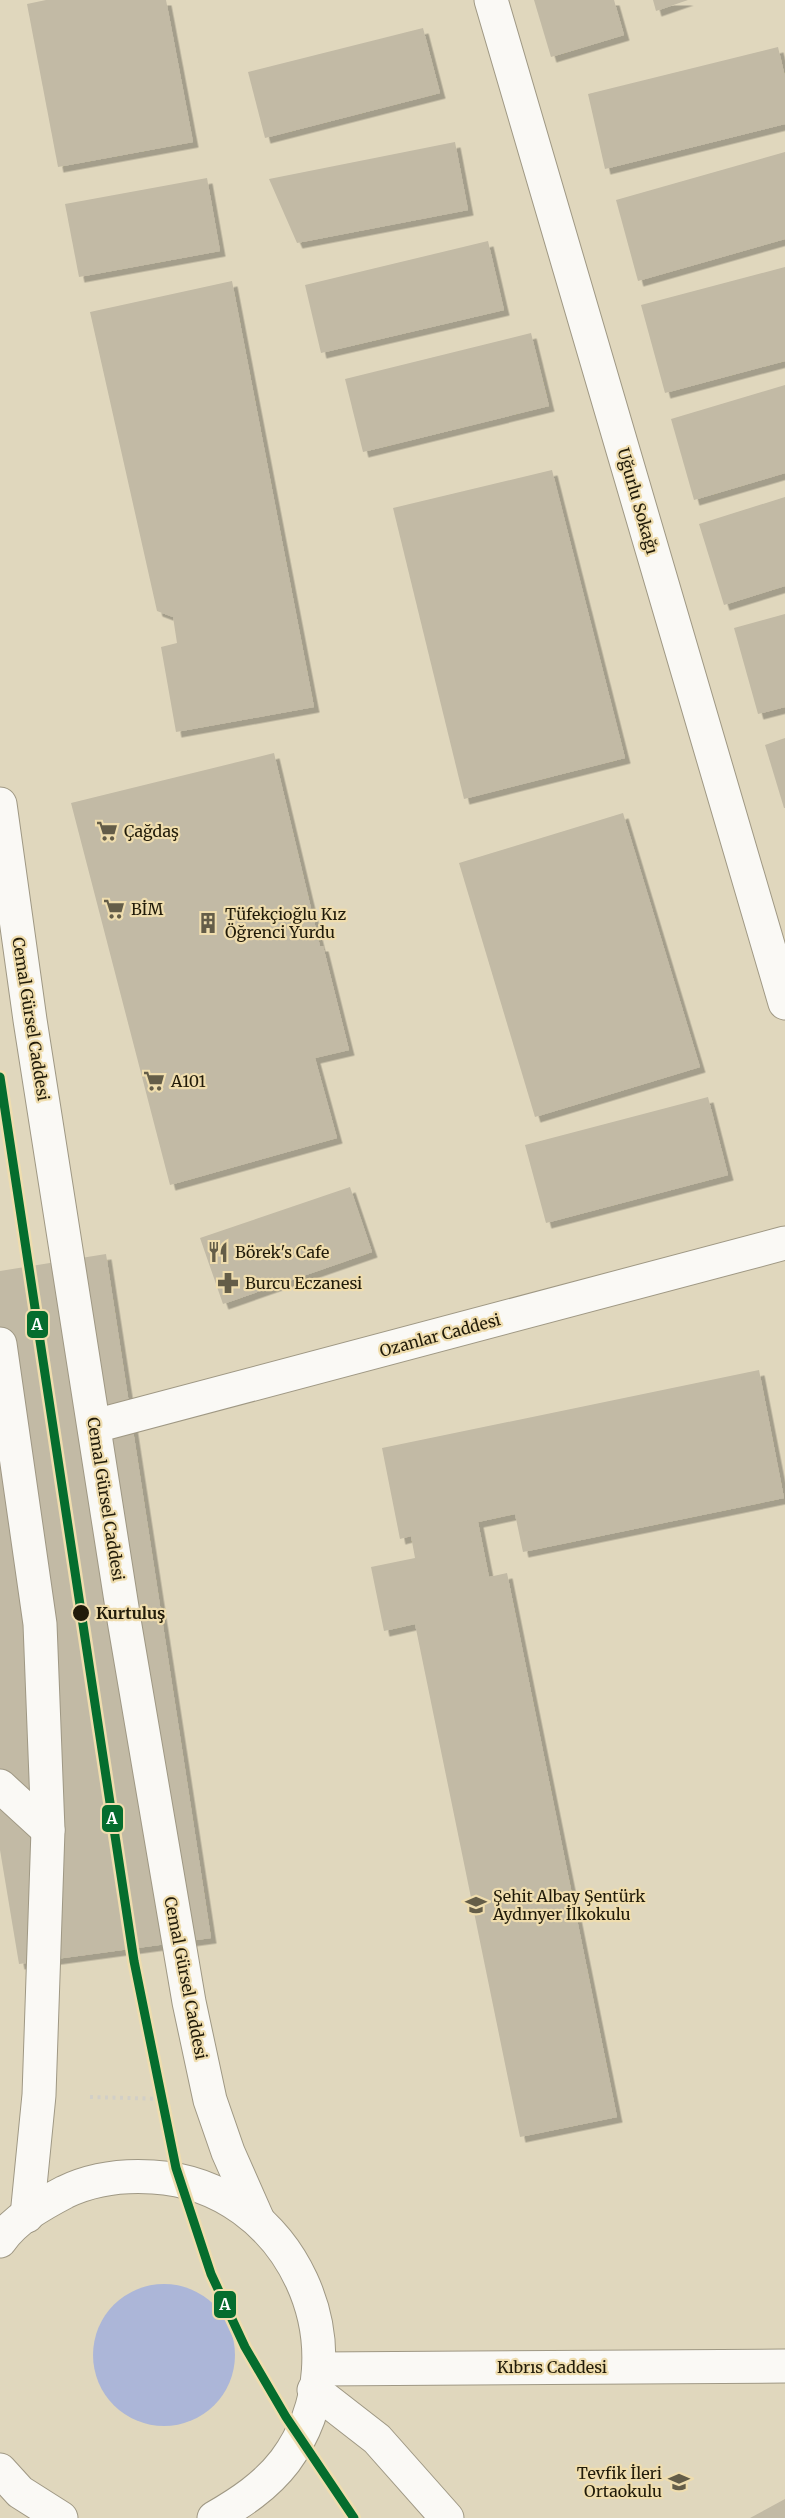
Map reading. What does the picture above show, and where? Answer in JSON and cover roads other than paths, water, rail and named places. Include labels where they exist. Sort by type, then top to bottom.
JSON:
[{"type":"main road","name":"Uğurlu Sokağı","points":[[491,0],[785,1003]]},
{"type":"main road","name":"Cemal Gürsel Caddesi","points":[[0,804],[30,1020],[124,1620],[189,2002],[210,2100],[228,2152],[258,2220]]},
{"type":"main road","name":"Ozanlar Caddesi","points":[[95,1426],[785,1243]]},
{"type":"main road","points":[[0,1347],[40,1624],[48,1830],[39,2096],[7,2233]]},
{"type":"main road","points":[[0,1786],[48,1830]]},
{"type":"main road","points":[[7,2233],[39,2205],[81,2184],[128,2175],[175,2178],[219,2194],[258,2220],[285,2250],[305,2286],[317,2325],[316,2379],[309,2416],[285,2461],[249,2498],[221,2516]]},
{"type":"main road","name":"Kıbrıs Caddesi","points":[[316,2379],[785,2366]]},
{"type":"main road","points":[[316,2379],[377,2439],[447,2518]]},
{"type":"main road","points":[[0,2469],[20,2492],[62,2518]]},
{"type":"water","points":[[164,2284],[191,2289],[214,2305],[230,2328],[235,2355],[230,2382],[214,2405],[191,2421],[164,2426],[137,2421],[114,2405],[98,2382],[93,2355],[98,2328],[114,2305],[137,2289]]},
{"type":"place","name":"Çağdaş","points":[[107,831]]},
{"type":"place","name":"BİM","points":[[114,909]]},
{"type":"place","name":"Tüfekçioğlu Kız Öğrenci Yurdu","points":[[208,923]]},
{"type":"place","name":"A101","points":[[154,1081]]},
{"type":"place","name":"Börek's Cafe","points":[[218,1252]]},
{"type":"place","name":"Burcu Eczanesi","points":[[228,1283]]},
{"type":"place","name":"Kurtuluş","points":[[81,1613]]},
{"type":"place","name":"Şehit Albay Şentürk Aydınyer İlkokulu","points":[[476,1905]]},
{"type":"place","name":"Tevfik İleri Ortaokulu","points":[[679,2482]]}]
